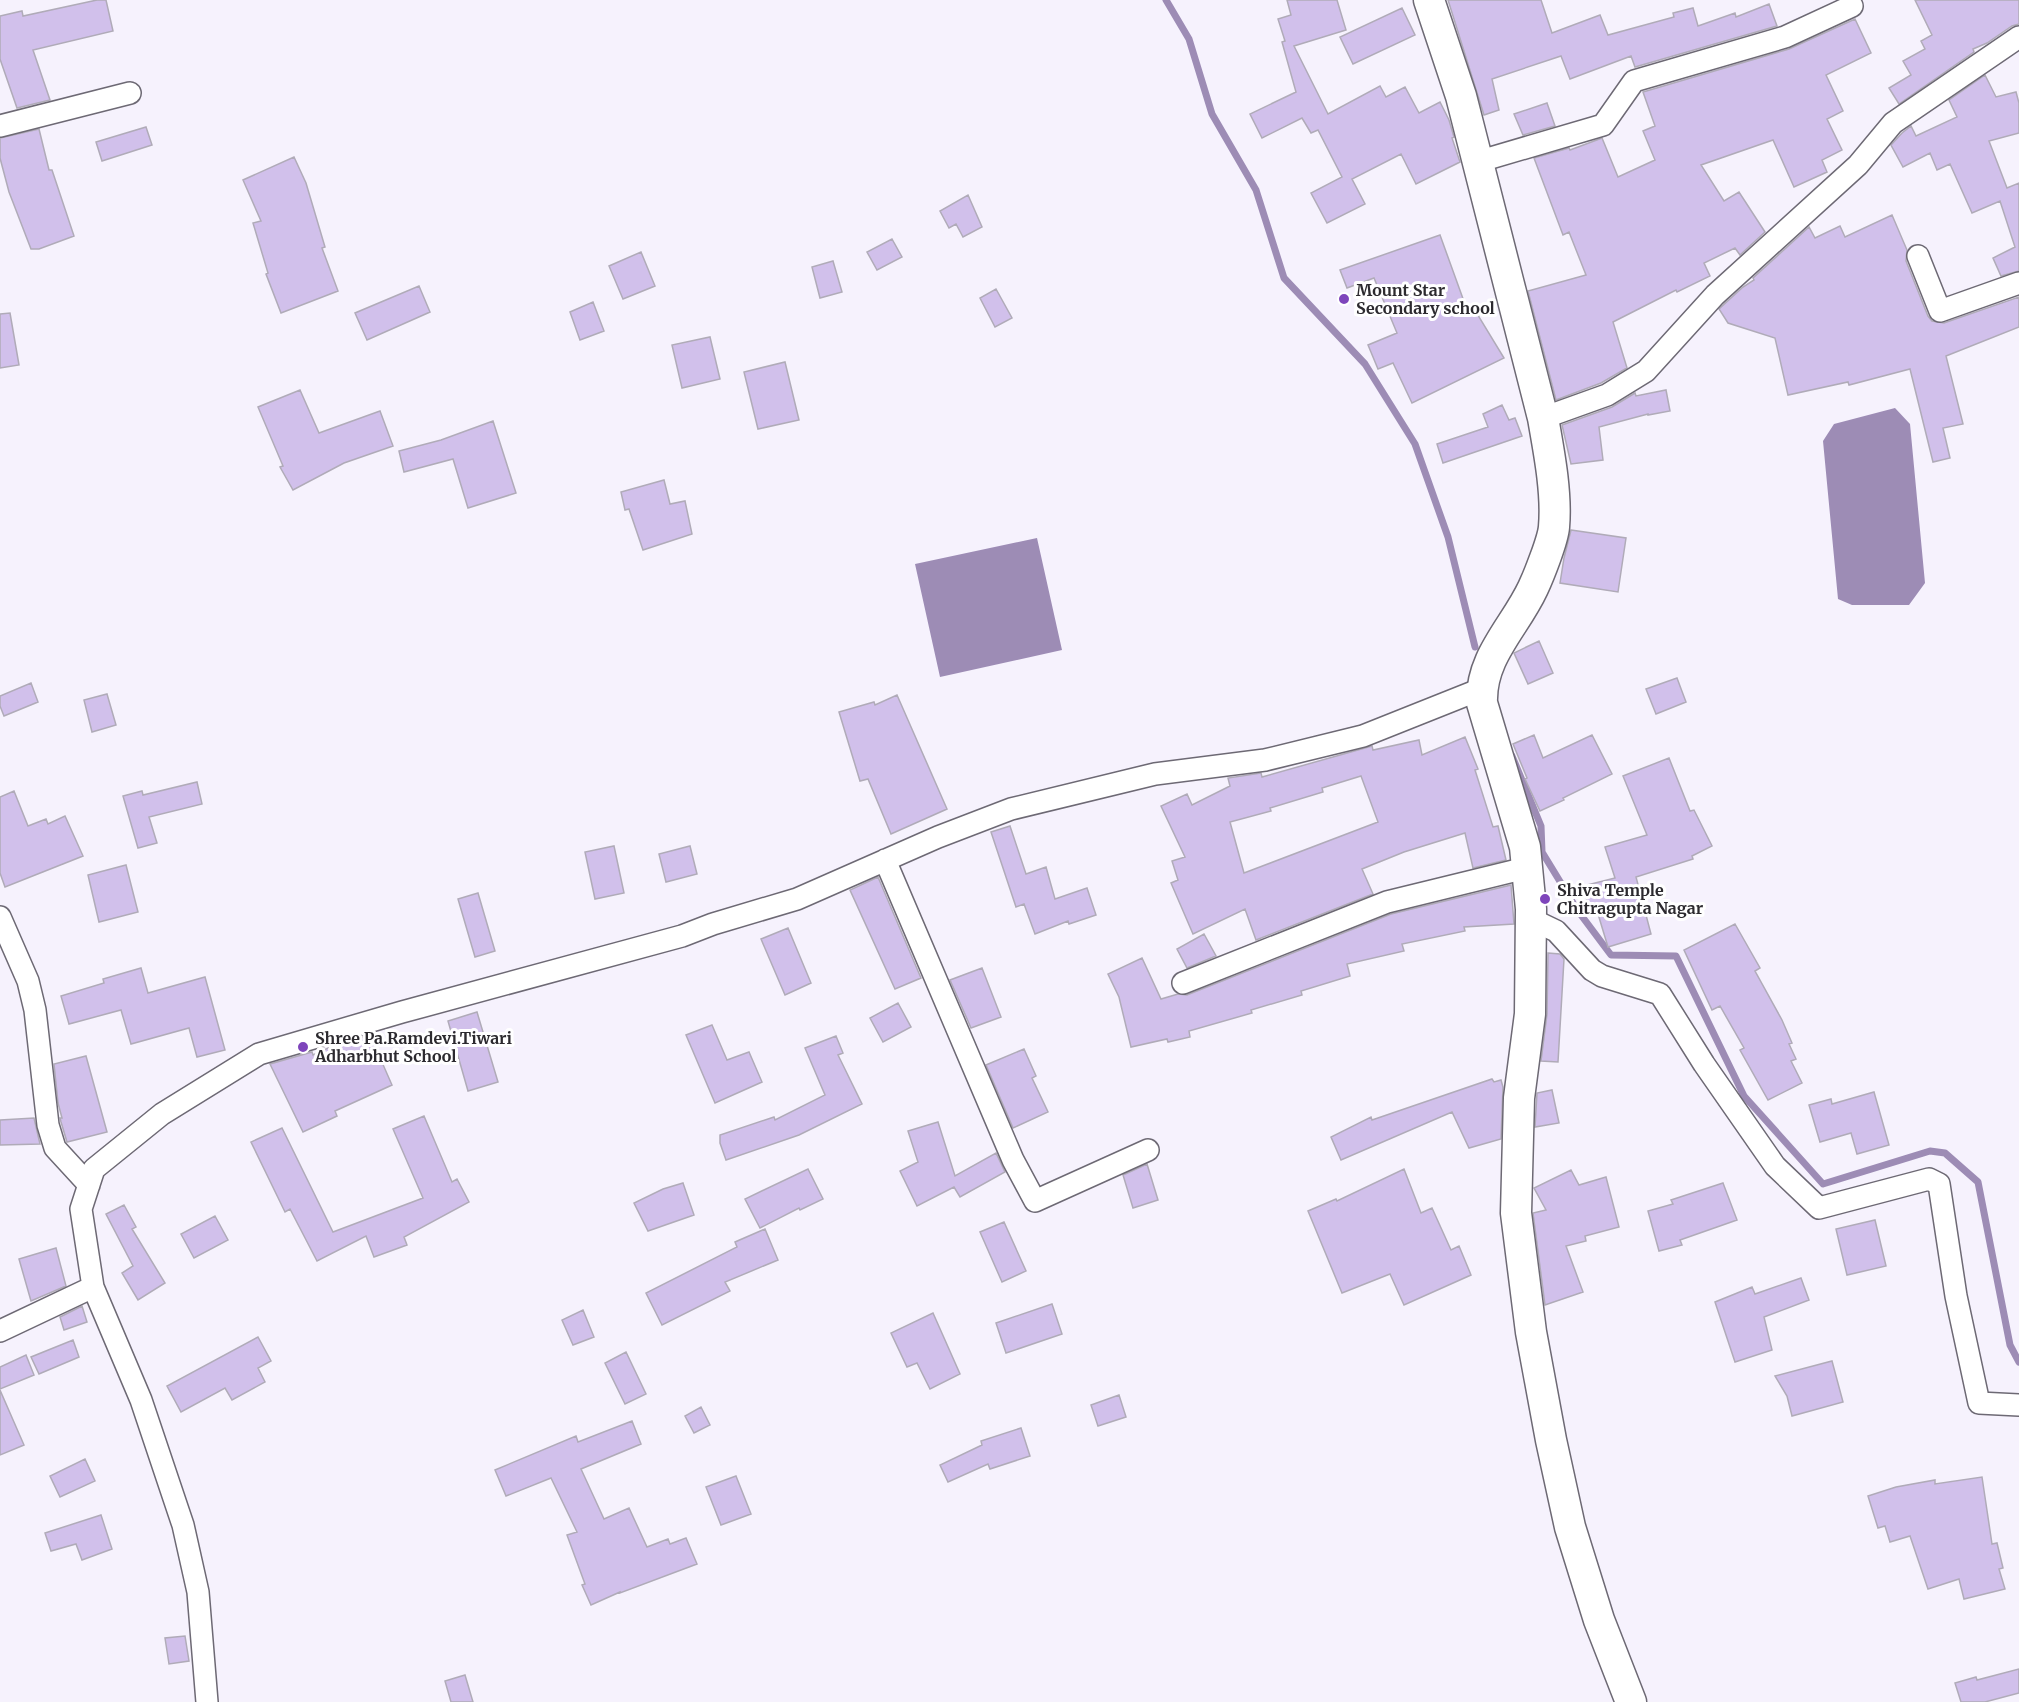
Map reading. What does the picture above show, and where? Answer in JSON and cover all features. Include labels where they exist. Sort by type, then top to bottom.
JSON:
[{"type":"street","points":[[1429,0],[1461,96],[1543,418],[1551,465],[1554,529],[1533,588],[1489,660],[1481,689],[1482,703],[1525,847],[1531,919],[1530,1014],[1520,1098],[1516,1213],[1531,1332],[1570,1527],[1599,1620],[1631,1702]]},
{"type":"street","points":[[1477,162],[1603,125],[1634,81],[1785,37],[1851,6]]},
{"type":"street","points":[[1543,418],[1607,395],[1646,371],[1715,295],[1858,165],[1893,123],[2019,37]]},
{"type":"street","points":[[0,126],[130,93]]},
{"type":"street","points":[[1918,256],[1940,311],[2019,283]]},
{"type":"street","points":[[207,1702],[198,1592],[183,1525],[141,1401],[93,1287],[81,1209],[94,1169],[162,1114],[259,1054],[413,1009],[682,936],[713,924],[797,899],[938,837],[1011,808],[1155,774],[1265,760],[1364,736],[1481,689]]},
{"type":"street","points":[[885,860],[1013,1160],[1035,1201],[1148,1150]]},
{"type":"street","points":[[1183,983],[1387,902],[1526,868]]},
{"type":"street","points":[[0,917],[28,981],[33,1000],[48,1125],[55,1148],[89,1185]]},
{"type":"street","points":[[1531,919],[1556,931],[1592,970],[1602,976],[1660,994],[1704,1064],[1775,1166],[1819,1208],[1929,1179],[1939,1184],[1956,1296],[1979,1403],[2019,1405]]},
{"type":"street","points":[[0,1331],[93,1287]]},
{"type":"shaded area","points":[[1895,408],[1910,424],[1925,583],[1909,605],[1852,605],[1838,599],[1823,441],[1834,424]]},
{"type":"shaded area","points":[[1037,538],[1062,650],[940,677],[915,564]]},
{"type":"building","points":[[106,0],[113,31],[33,50],[50,100],[17,108],[0,59],[0,16],[22,11],[23,16]]},
{"type":"building","points":[[1287,0],[1337,0],[1346,30],[1294,46],[1328,114],[1380,86],[1386,97],[1405,87],[1419,113],[1440,102],[1449,120],[1460,162],[1416,184],[1401,154],[1352,179],[1365,204],[1327,223],[1311,193],[1342,177],[1318,130],[1311,133],[1302,118],[1262,138],[1250,114],[1296,92],[1278,19],[1291,15]]},
{"type":"building","points":[[1448,0],[1541,0],[1552,33],[1600,15],[1608,35],[1674,17],[1673,13],[1693,8],[1698,26],[1735,13],[1736,17],[1769,4],[1777,26],[1635,67],[1631,56],[1570,79],[1561,56],[1492,79],[1499,110],[1484,115]]},
{"type":"building","points":[[1915,0],[2019,0],[2019,24],[1973,49],[1974,52],[1899,104],[1889,88],[1911,75],[1903,61],[1925,49],[1921,41],[1932,35]]},
{"type":"building","points":[[1402,8],[1415,35],[1353,64],[1340,37]]},
{"type":"building","points":[[1855,19],[1871,53],[1826,75],[1843,111],[1827,119],[1842,150],[1822,160],[1827,172],[1794,187],[1773,140],[1701,165],[1724,201],[1739,192],[1765,232],[1740,255],[1735,248],[1704,263],[1710,276],[1677,292],[1676,290],[1613,322],[1627,368],[1601,383],[1556,400],[1528,291],[1586,275],[1569,232],[1563,235],[1534,158],[1569,148],[1570,150],[1602,138],[1618,177],[1655,160],[1643,131],[1655,126],[1643,92],[1789,49]]},
{"type":"building","points":[[1985,75],[1996,97],[2016,92],[2019,103],[2019,133],[1989,141],[2007,188],[2019,183],[2019,271],[2001,276],[1993,258],[2015,247],[2000,201],[1972,213],[1950,164],[1937,170],[1930,153],[1903,167],[1891,145],[1911,126],[1916,136],[1957,117],[1949,100]]},
{"type":"building","points":[[1547,103],[1555,126],[1523,135],[1514,114]]},
{"type":"building","points":[[146,127],[152,145],[102,161],[96,142]]},
{"type":"building","points":[[39,129],[49,170],[52,170],[74,236],[39,249],[31,249],[9,192],[0,158],[0,138]]},
{"type":"building","points":[[294,157],[306,183],[325,247],[322,248],[338,291],[281,313],[266,274],[268,273],[253,223],[261,221],[243,180]]},
{"type":"building","points":[[968,195],[982,227],[963,237],[956,224],[949,228],[940,211]]},
{"type":"building","points":[[1892,215],[1907,250],[1906,261],[1932,321],[1944,323],[2019,297],[2019,327],[1946,356],[1963,424],[1943,428],[1950,458],[1933,462],[1910,369],[1849,385],[1848,382],[1788,395],[1775,338],[1728,323],[1719,309],[1754,280],[1753,278],[1809,227],[1815,238],[1840,226],[1845,237]]},
{"type":"building","points":[[1440,235],[1466,307],[1474,304],[1479,317],[1504,358],[1412,403],[1393,363],[1378,369],[1368,345],[1397,333],[1374,278],[1347,288],[1340,270]]},
{"type":"building","points":[[892,239],[902,257],[877,270],[867,252]]},
{"type":"building","points":[[641,252],[655,286],[623,299],[609,266]]},
{"type":"building","points":[[833,261],[842,292],[820,298],[812,267]]},
{"type":"building","points":[[419,286],[430,312],[367,340],[355,313]]},
{"type":"building","points":[[996,289],[1012,318],[995,327],[980,298]]},
{"type":"building","points":[[593,302],[604,331],[580,340],[570,312]]},
{"type":"building","points":[[10,313],[19,365],[0,368],[0,314]]},
{"type":"building","points":[[710,337],[720,379],[682,388],[672,345]]},
{"type":"building","points":[[785,362],[799,420],[758,429],[744,372]]},
{"type":"building","points":[[300,390],[319,433],[380,411],[393,446],[344,463],[293,490],[280,467],[283,466],[258,407]]},
{"type":"building","points":[[1666,390],[1670,411],[1648,414],[1599,427],[1603,460],[1571,464],[1562,425],[1612,407],[1635,393],[1636,396]]},
{"type":"building","points":[[1502,405],[1509,420],[1515,418],[1522,436],[1443,463],[1437,444],[1488,427],[1483,414]]},
{"type":"building","points":[[493,421],[516,493],[468,508],[453,459],[404,472],[399,451],[441,440]]},
{"type":"building","points":[[664,480],[670,504],[685,501],[692,534],[643,550],[629,509],[625,510],[621,492]]},
{"type":"building","points":[[1571,530],[1626,538],[1618,592],[1560,583]]},
{"type":"building","points":[[1539,641],[1553,673],[1528,684],[1514,653]]},
{"type":"building","points":[[1677,678],[1686,702],[1656,714],[1646,689]]},
{"type":"building","points":[[31,683],[38,702],[4,716],[0,706],[0,696]]},
{"type":"building","points":[[107,694],[116,725],[92,732],[84,700]]},
{"type":"building","points":[[897,695],[947,809],[891,834],[868,779],[860,781],[839,712],[874,702],[875,705]]},
{"type":"building","points":[[1534,735],[1543,758],[1592,735],[1612,774],[1540,811],[1525,779],[1527,778],[1513,744]]},
{"type":"building","points":[[1465,737],[1478,769],[1475,770],[1493,827],[1498,826],[1506,860],[1473,868],[1465,833],[1404,852],[1362,869],[1373,894],[1256,940],[1245,909],[1193,934],[1171,883],[1178,880],[1172,861],[1185,857],[1161,806],[1187,794],[1192,805],[1230,786],[1228,778],[1261,773],[1262,777],[1372,746],[1373,750],[1419,740],[1422,755]],"holes":[[[1361,776],[1378,822],[1244,873],[1230,822],[1271,811],[1270,808],[1323,792],[1322,788]]]},
{"type":"building","points":[[1669,758],[1690,811],[1694,810],[1712,846],[1692,856],[1693,859],[1636,877],[1651,934],[1608,947],[1598,914],[1591,916],[1583,886],[1615,878],[1605,847],[1647,835],[1623,776]]},
{"type":"building","points":[[197,782],[202,804],[149,817],[157,843],[138,848],[123,796],[142,791],[143,795]]},
{"type":"building","points":[[14,791],[28,826],[46,819],[48,824],[65,816],[83,856],[5,887],[0,873],[0,797]]},
{"type":"building","points":[[1010,826],[1026,874],[1046,867],[1055,899],[1087,888],[1096,915],[1069,924],[1068,921],[1035,934],[1024,904],[1016,907],[991,832]]},
{"type":"building","points":[[614,846],[624,893],[595,899],[585,852]]},
{"type":"building","points":[[690,846],[697,874],[666,882],[659,854]]},
{"type":"building","points":[[126,865],[138,912],[99,922],[88,875]]},
{"type":"building","points":[[878,877],[921,978],[895,989],[850,890]]},
{"type":"building","points":[[1511,885],[1514,924],[1464,927],[1465,931],[1402,944],[1404,951],[1347,964],[1350,976],[1301,991],[1302,995],[1251,1010],[1252,1013],[1189,1031],[1190,1037],[1168,1042],[1167,1039],[1131,1047],[1119,997],[1108,974],[1142,958],[1161,999],[1178,994],[1187,995],[1391,914]]},
{"type":"building","points":[[478,893],[495,951],[475,957],[458,899]]},
{"type":"building","points":[[1735,924],[1760,968],[1755,971],[1792,1043],[1789,1044],[1796,1059],[1791,1061],[1802,1083],[1768,1100],[1740,1050],[1744,1048],[1720,1006],[1712,1010],[1684,950]]},
{"type":"building","points":[[788,928],[811,983],[785,995],[761,939]]},
{"type":"building","points":[[1204,934],[1216,956],[1187,968],[1177,949]]},
{"type":"building","points":[[1548,953],[1560,954],[1564,959],[1558,1062],[1541,1061],[1547,1014]]},
{"type":"building","points":[[141,968],[148,993],[205,977],[225,1050],[197,1057],[189,1028],[131,1044],[121,1010],[69,1024],[61,996],[104,983],[103,979]]},
{"type":"building","points":[[982,968],[1001,1017],[971,1028],[950,980]]},
{"type":"building","points":[[898,1003],[911,1027],[883,1042],[870,1018]]},
{"type":"building","points":[[477,1012],[498,1082],[468,1091],[448,1021]]},
{"type":"building","points":[[712,1025],[727,1060],[749,1052],[762,1082],[715,1103],[686,1035]]},
{"type":"building","points":[[370,1035],[392,1085],[335,1111],[337,1116],[303,1132],[270,1064],[312,1052],[313,1055],[337,1044]]},
{"type":"building","points":[[836,1036],[843,1053],[838,1055],[862,1104],[799,1135],[726,1160],[720,1143],[720,1135],[774,1117],[775,1120],[825,1095],[805,1048]]},
{"type":"building","points":[[1024,1049],[1036,1076],[1032,1078],[1048,1112],[1013,1128],[986,1065]]},
{"type":"building","points":[[86,1056],[107,1132],[67,1142],[60,1118],[62,1118],[54,1064]]},
{"type":"building","points":[[1492,1079],[1494,1082],[1501,1080],[1503,1087],[1501,1139],[1469,1148],[1452,1112],[1341,1160],[1331,1137],[1371,1117],[1372,1120]]},
{"type":"building","points":[[1552,1090],[1559,1123],[1535,1127],[1537,1093]]},
{"type":"building","points":[[1874,1092],[1889,1145],[1857,1154],[1851,1133],[1820,1142],[1809,1105],[1831,1099],[1832,1104]]},
{"type":"building","points":[[424,1116],[452,1182],[457,1179],[469,1202],[404,1237],[407,1245],[374,1257],[366,1236],[317,1261],[290,1209],[285,1212],[251,1142],[282,1128],[333,1232],[423,1198],[393,1129]]},
{"type":"building","points":[[34,1118],[40,1144],[0,1145],[0,1120]]},
{"type":"building","points":[[938,1122],[955,1176],[996,1153],[1005,1172],[960,1197],[954,1187],[917,1206],[900,1171],[918,1162],[908,1131]]},
{"type":"building","points":[[1147,1164],[1158,1200],[1133,1208],[1123,1175]]},
{"type":"building","points":[[808,1169],[823,1199],[800,1210],[799,1208],[760,1228],[745,1199]]},
{"type":"building","points":[[1404,1169],[1421,1213],[1432,1208],[1451,1250],[1459,1246],[1471,1275],[1404,1305],[1390,1274],[1342,1293],[1308,1211],[1336,1199],[1337,1201]]},
{"type":"building","points":[[1571,1170],[1579,1185],[1606,1177],[1619,1227],[1585,1236],[1586,1241],[1566,1246],[1583,1292],[1545,1305],[1533,1213],[1546,1210],[1534,1188]]},
{"type":"building","points":[[683,1183],[694,1215],[648,1231],[634,1203],[663,1189]]},
{"type":"building","points":[[1723,1183],[1737,1220],[1680,1240],[1682,1245],[1659,1251],[1648,1211],[1673,1204],[1671,1200]]},
{"type":"building","points":[[124,1205],[136,1227],[132,1229],[165,1283],[138,1300],[122,1273],[133,1266],[106,1214]]},
{"type":"building","points":[[215,1216],[228,1240],[194,1258],[181,1234]]},
{"type":"building","points":[[1875,1220],[1886,1266],[1847,1275],[1836,1229]]},
{"type":"building","points":[[1004,1222],[1026,1271],[1002,1282],[980,1232]]},
{"type":"building","points":[[765,1229],[778,1260],[725,1282],[730,1291],[662,1325],[646,1293],[737,1247],[735,1242]]},
{"type":"building","points":[[56,1248],[66,1286],[31,1301],[19,1259]]},
{"type":"building","points":[[1801,1278],[1809,1300],[1764,1317],[1772,1350],[1735,1362],[1715,1302],[1752,1287],[1755,1294]]},
{"type":"building","points":[[1052,1304],[1062,1334],[1006,1353],[996,1323]]},
{"type":"building","points":[[82,1306],[87,1322],[64,1330],[60,1317]]},
{"type":"building","points":[[583,1310],[594,1337],[573,1345],[562,1320]]},
{"type":"building","points":[[933,1313],[960,1374],[930,1389],[917,1363],[907,1367],[891,1333]]},
{"type":"building","points":[[258,1337],[271,1361],[258,1368],[265,1382],[232,1400],[225,1388],[181,1412],[167,1386]]},
{"type":"building","points":[[73,1340],[79,1357],[39,1374],[31,1357]]},
{"type":"building","points":[[626,1352],[646,1394],[625,1404],[605,1363]]},
{"type":"building","points":[[26,1355],[34,1375],[0,1389],[0,1367]]},
{"type":"building","points":[[1832,1361],[1843,1402],[1792,1416],[1787,1396],[1775,1376]]},
{"type":"building","points":[[0,1390],[24,1445],[0,1455]]},
{"type":"building","points":[[1119,1395],[1126,1417],[1098,1426],[1091,1405]]},
{"type":"building","points":[[701,1407],[710,1425],[694,1433],[685,1416]]},
{"type":"building","points":[[632,1421],[641,1444],[581,1469],[604,1519],[629,1508],[647,1547],[668,1539],[670,1544],[686,1538],[697,1564],[591,1605],[582,1585],[585,1584],[567,1535],[577,1532],[551,1478],[506,1496],[495,1470],[576,1436],[578,1442]]},
{"type":"building","points":[[1021,1428],[1030,1456],[990,1469],[988,1464],[948,1482],[940,1465],[982,1445],[981,1441]]},
{"type":"building","points":[[85,1459],[95,1481],[60,1497],[50,1476]]},
{"type":"building","points":[[736,1476],[751,1514],[721,1525],[706,1487]]},
{"type":"building","points":[[1982,1477],[1992,1544],[1997,1543],[2003,1568],[1999,1569],[2005,1589],[1964,1599],[1959,1579],[1928,1589],[1910,1536],[1890,1542],[1885,1526],[1878,1528],[1868,1496],[1896,1487],[1935,1480],[1935,1484]]},
{"type":"building","points":[[101,1515],[112,1549],[82,1560],[76,1544],[51,1551],[45,1533]]},
{"type":"building","points":[[185,1636],[189,1661],[169,1664],[165,1638]]},
{"type":"building","points":[[2019,1669],[2019,1693],[1985,1702],[1961,1702],[1955,1683]]},
{"type":"building","points":[[465,1675],[473,1702],[451,1702],[445,1681]]},
{"type":"waterway","points":[[1166,0],[1189,39],[1212,114],[1256,190],[1284,278],[1365,364],[1415,444],[1448,537],[1475,647]]},
{"type":"waterway","points":[[1512,756],[1541,826],[1542,852],[1578,911],[1611,955],[1676,956],[1744,1096],[1823,1184],[1930,1151],[1945,1153],[1978,1182],[2010,1345],[2019,1362]]},
{"type":"place","name":"Mount Star Secondary school","points":[[1344,299]]},
{"type":"place","name":"Shiva Temple Chitragupta Nagar","points":[[1545,899]]},
{"type":"place","name":"Shree Pa.Ramdevi.Tiwari Adharbhut School","points":[[303,1047]]}]
